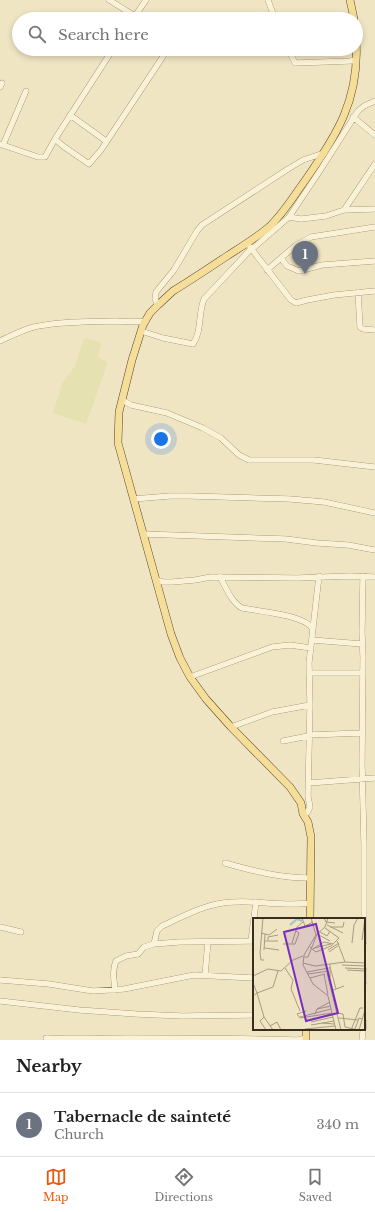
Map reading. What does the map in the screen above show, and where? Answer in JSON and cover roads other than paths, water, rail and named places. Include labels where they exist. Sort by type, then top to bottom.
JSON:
[{"type":"main road","points":[[350,0],[353,12]]},
{"type":"main road","points":[[310,918],[310,837],[308,822],[302,814],[301,803],[290,787],[231,727],[206,699],[190,677],[180,658],[173,641],[118,444],[118,422],[132,360],[141,332],[150,313],[173,291],[250,247],[279,217],[319,167],[324,152],[341,124],[354,84],[356,56]]},
{"type":"street","points":[[109,0],[127,12]]},
{"type":"street","points":[[138,12],[146,0]]},
{"type":"street","points":[[268,0],[272,12]]},
{"type":"street","points":[[26,91],[2,145],[42,158],[45,156],[108,56]]},
{"type":"street","points":[[55,139],[88,164],[97,156],[163,56]]},
{"type":"street","points":[[292,56],[295,63],[356,60]]},
{"type":"street","points":[[141,332],[162,338],[194,344],[198,334],[201,308],[204,299],[250,247],[289,217],[319,167],[358,111],[364,106],[375,101]]},
{"type":"street","points":[[70,115],[106,141]]},
{"type":"street","points":[[354,117],[375,135]]},
{"type":"street","points":[[158,304],[155,299],[156,292],[174,270],[202,225],[282,172],[303,160],[324,152]]},
{"type":"street","points":[[344,210],[375,164]]},
{"type":"street","points":[[289,217],[301,219],[326,216],[344,210],[375,209]]},
{"type":"street","points":[[267,270],[295,246],[311,237],[375,227]]},
{"type":"street","points":[[250,247],[291,300],[296,303],[320,297],[375,291]]},
{"type":"street","points":[[281,258],[287,266],[299,271],[328,264],[375,260]]},
{"type":"street","points":[[358,292],[360,327],[363,329],[375,330]]},
{"type":"street","points":[[0,341],[36,327],[118,321],[136,323],[146,322]]},
{"type":"street","points":[[122,400],[131,405],[168,413],[203,428],[221,438],[239,455],[249,460],[314,460],[375,467]]},
{"type":"street","points":[[133,499],[170,496],[290,499],[324,502],[375,513]]},
{"type":"street","points":[[143,534],[258,538],[348,545],[375,550]]},
{"type":"street","points":[[156,580],[172,582],[220,577],[249,578],[319,576],[363,576],[375,578]]},
{"type":"street","points":[[302,814],[306,813],[310,807],[308,796],[310,705],[309,673],[312,628],[319,576]]},
{"type":"street","points":[[363,576],[362,733],[364,780],[364,918]]},
{"type":"street","points":[[220,577],[228,591],[242,608],[288,616],[307,623],[312,628]]},
{"type":"street","points":[[312,640],[362,644]]},
{"type":"street","points":[[190,677],[272,647],[290,645],[311,648]]},
{"type":"street","points":[[309,673],[363,673]]},
{"type":"street","points":[[231,727],[272,712],[310,705]]},
{"type":"street","points":[[283,741],[309,735],[362,733]]},
{"type":"street","points":[[309,783],[375,778]]},
{"type":"street","points":[[225,863],[265,874],[292,878],[310,878]]},
{"type":"street","points":[[255,918],[256,902]]},
{"type":"street","points":[[154,944],[159,928],[190,912],[217,904],[256,902],[294,905],[310,903]]},
{"type":"street","points":[[0,928],[21,932]]},
{"type":"street","points":[[115,990],[113,974],[116,961],[126,956],[138,954],[144,948],[154,944],[179,942],[253,941]]},
{"type":"street","points":[[204,975],[208,942]]},
{"type":"street","points":[[0,980],[49,984],[93,991],[115,990],[154,984],[161,981],[187,976],[204,975],[253,978]]},
{"type":"street","points":[[0,1000],[79,1010],[136,1014],[182,1016],[253,1016]]},
{"type":"street","points":[[362,1040],[363,1030]]},
{"type":"street","points":[[46,1038],[66,1040],[126,1038],[306,1039]]},
{"type":"place","name":"Tabernacle de sainteté","points":[[305,274]]}]
